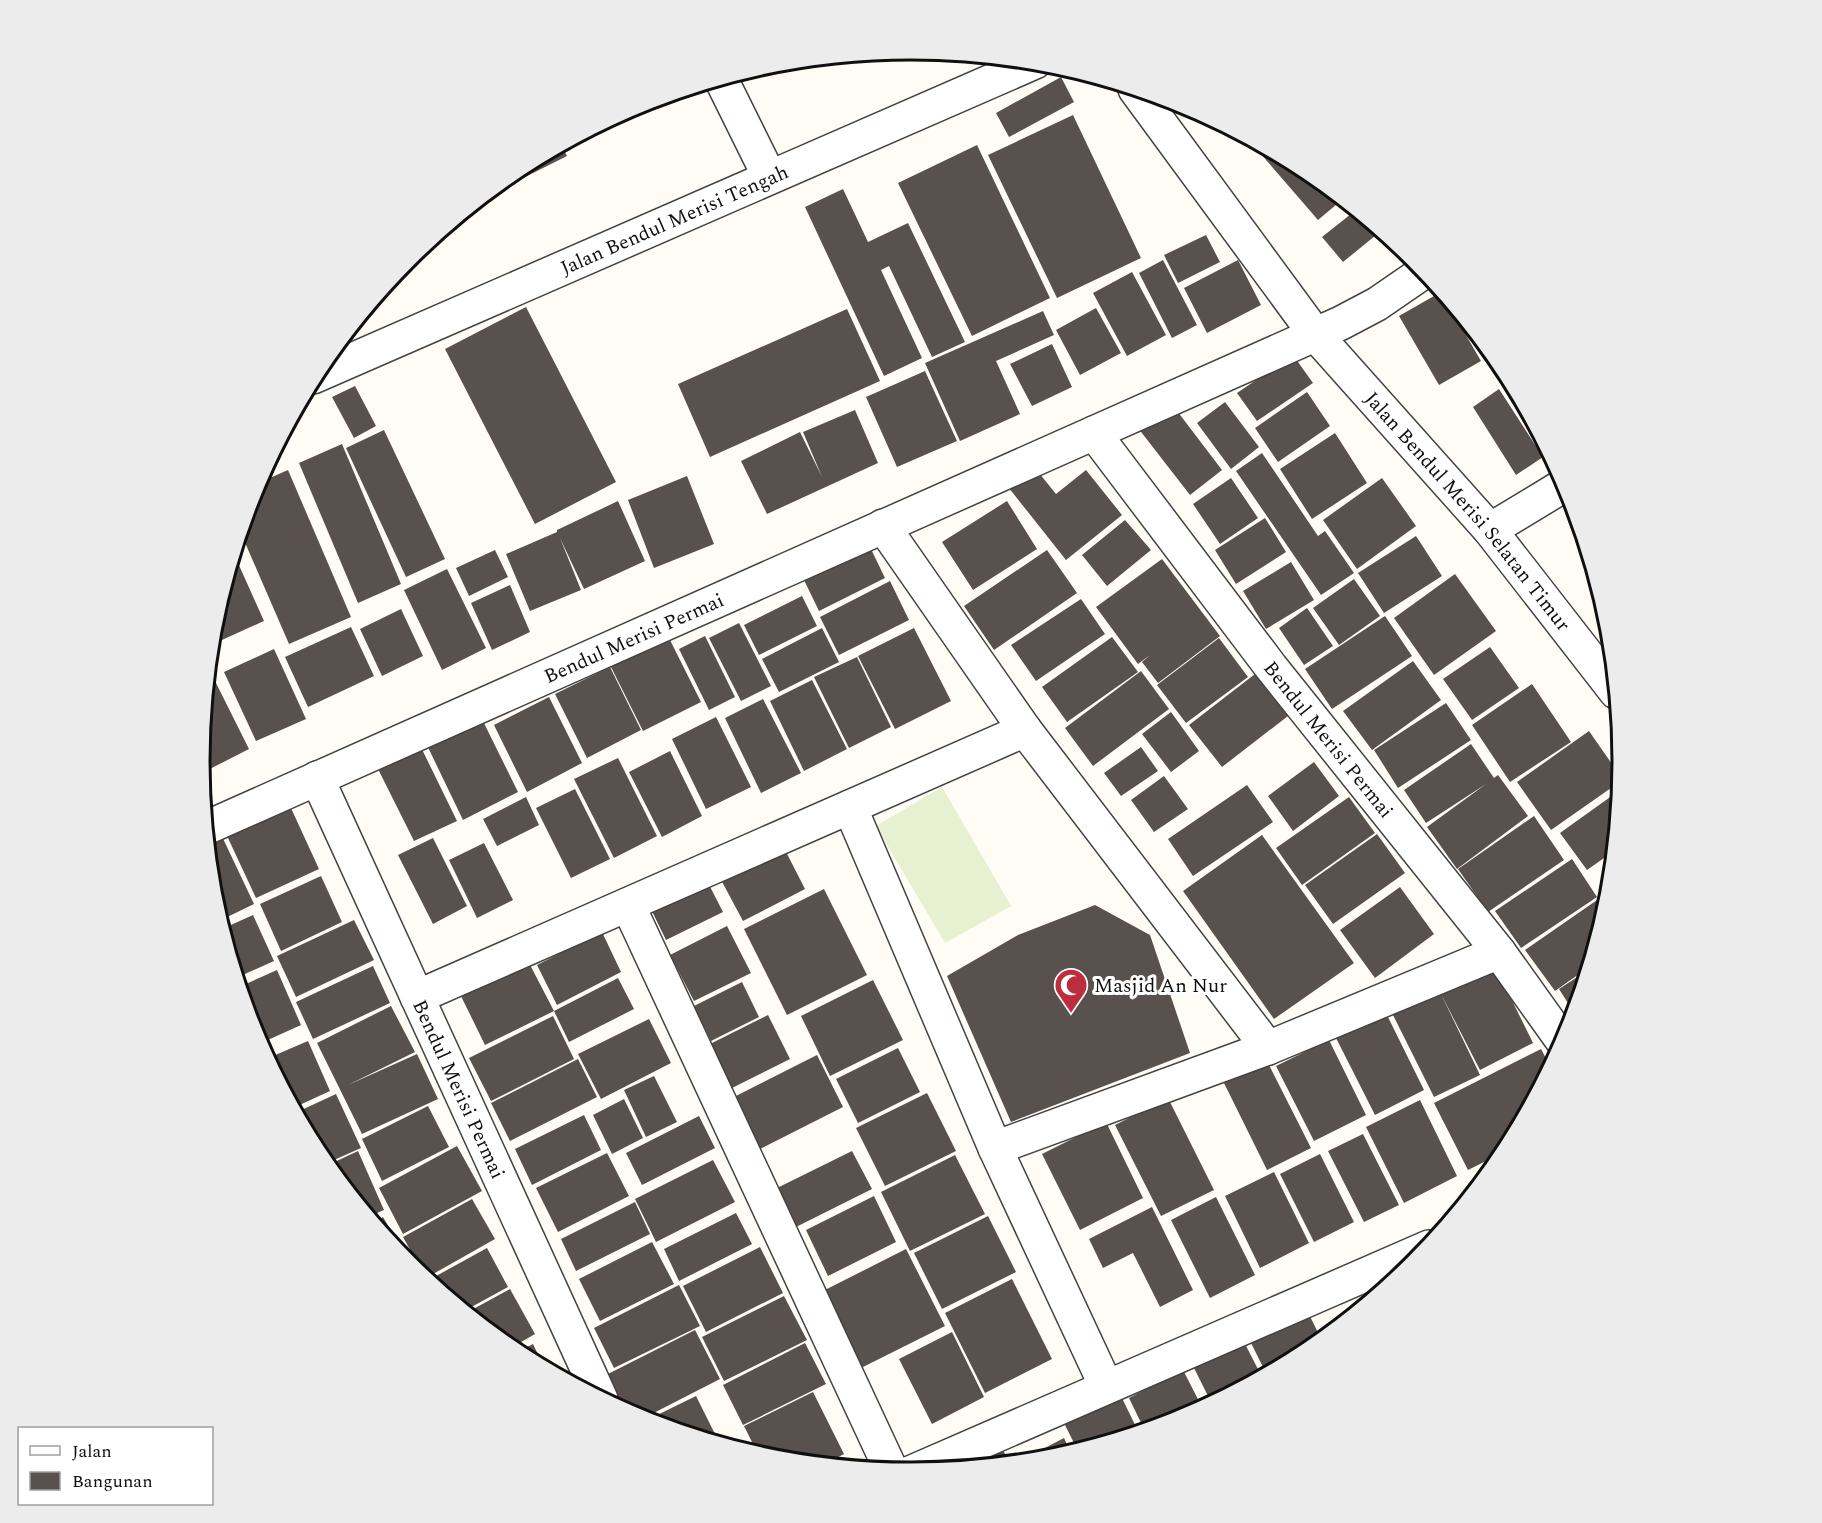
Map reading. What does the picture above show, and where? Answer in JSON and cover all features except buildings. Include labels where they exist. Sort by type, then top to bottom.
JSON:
[{"type":"street","name":"Jalan Bendul Merisi Tengah","points":[[330,370],[1020,69]]},
{"type":"street","points":[[724,85],[769,176]]},
{"type":"street","name":"Jalan Bendul Merisi Selatan Timur","points":[[1144,100],[1316,334],[1490,530],[1607,681]]},
{"type":"street","name":"Bendul Merisi Permai","points":[[213,825],[1316,334],[1363,311],[1417,276]]},
{"type":"street","name":"Bendul Merisi Permai","points":[[1094,433],[1271,667],[1499,952],[1557,1034]]},
{"type":"street","points":[[1490,530],[1557,489]]},
{"type":"street","points":[[883,526],[1025,729],[1268,1048]]},
{"type":"street","points":[[417,997],[1025,729]]},
{"type":"street","name":"Bendul Merisi Permai","points":[[317,778],[596,1388]]},
{"type":"street","points":[[850,807],[995,1148],[1106,1386]]},
{"type":"street","points":[[628,904],[887,1462]]},
{"type":"street","points":[[995,1148],[1268,1048],[1499,952]]},
{"type":"street","points":[[935,1462],[1409,1255]]},
{"type":"green space","points":[[942,787],[1011,906],[945,943],[876,826]]},
{"type":"place","name":"Masjid An Nur","points":[[1071,1014]]}]
